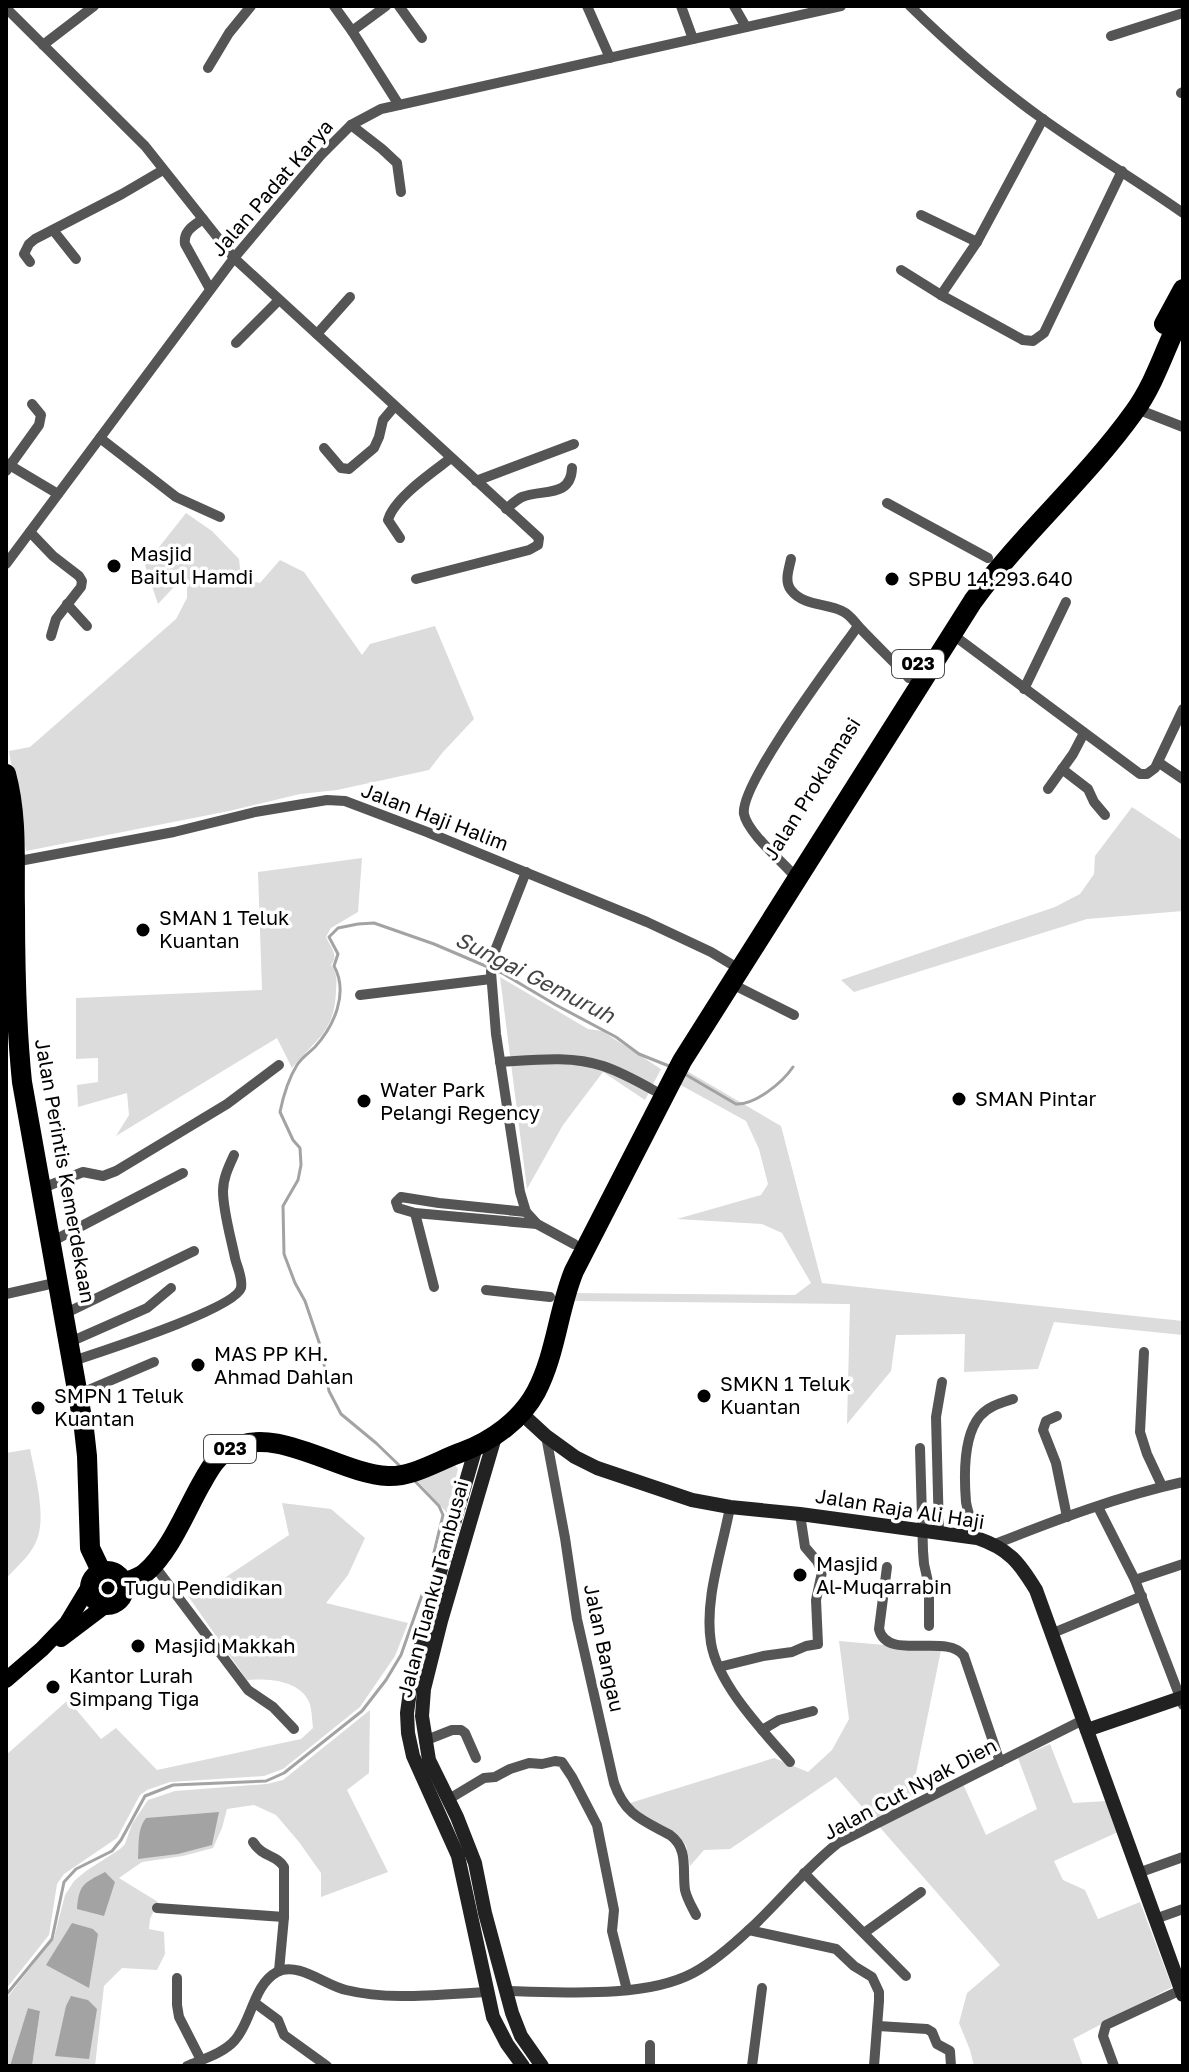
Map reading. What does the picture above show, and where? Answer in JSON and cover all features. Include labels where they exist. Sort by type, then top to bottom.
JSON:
[{"type":"highway","name":"Jalan Proklamasi","points":[[732,974],[790,871],[893,714],[995,571],[1087,458],[1125,402],[1183,289]]},
{"type":"highway","name":"Jalan Proklamasi","points":[[476,1447],[495,1437],[521,1413],[539,1385],[558,1333],[574,1244],[668,1076],[893,714],[909,678],[988,558],[1137,409],[1183,312]]},
{"type":"highway","name":"Jalan Perintis Kemerdekaan","points":[[6,774],[15,829],[17,1035],[40,1189],[79,1394],[87,1456],[90,1548],[96,1578]]},
{"type":"highway","name":"Jalan Proklamasi","points":[[551,1349],[546,1330],[550,1297],[668,1076]]},
{"type":"highway","name":"023","points":[[123,1583],[138,1578],[153,1564],[169,1542],[208,1472],[232,1447],[267,1442],[381,1475],[406,1473],[476,1447]]},
{"type":"highway","points":[[107,1570],[117,1574],[124,1588],[121,1598],[106,1605],[96,1601],[92,1596],[96,1578],[107,1570]]},
{"type":"main road","name":"Jalan Raja Ali Haji","points":[[521,1413],[575,1457],[597,1468],[692,1500],[977,1538],[1008,1552],[1021,1565],[1036,1590],[1182,1992]]},
{"type":"main road","name":"Jalan Tuanku Tambusai","points":[[495,1437],[424,1689],[422,1716],[429,1760],[475,1863],[482,1958],[493,2017],[523,2066]]},
{"type":"main road","name":"Jalan Tuanku Tambusai","points":[[476,1447],[424,1633],[407,1713],[413,1756],[458,1856],[521,2036],[540,2066]]},
{"type":"main road","points":[[6,1680],[67,1623],[96,1578]]},
{"type":"main road","points":[[42,1649],[55,1643],[106,1605]]},
{"type":"main road","points":[[1085,1725],[1182,1700]]},
{"type":"street","points":[[43,45],[94,6]]},
{"type":"street","points":[[208,68],[229,33],[251,6]]},
{"type":"street","points":[[334,6],[399,105]]},
{"type":"street","points":[[352,31],[386,6]]},
{"type":"street","points":[[399,6],[422,38]]},
{"type":"street","points":[[587,6],[610,58]]},
{"type":"street","points":[[681,6],[693,39]]},
{"type":"street","points":[[734,6],[746,27]]},
{"type":"street","name":"Jalan Padat Karya","points":[[6,564],[234,258],[321,155],[351,125],[381,109],[841,6]]},
{"type":"street","points":[[910,6],[1001,88],[1183,213]]},
{"type":"street","points":[[6,8],[126,126],[234,258],[539,538],[538,545],[529,550],[416,579]]},
{"type":"street","points":[[1111,36],[1183,13]]},
{"type":"street","points":[[941,295],[977,242],[1043,119]]},
{"type":"street","points":[[351,125],[397,163],[401,192]]},
{"type":"street","points":[[30,262],[24,254],[29,244],[163,170]]},
{"type":"street","points":[[901,270],[1023,340],[1039,339],[1122,171]]},
{"type":"street","points":[[921,215],[977,242]]},
{"type":"street","points":[[203,219],[187,231],[184,240],[210,289]]},
{"type":"street","points":[[53,230],[76,259]]},
{"type":"street","points":[[317,334],[350,297]]},
{"type":"street","points":[[236,343],[279,300]]},
{"type":"street","points":[[32,404],[39,411],[41,420],[7,466],[58,494]]},
{"type":"street","points":[[324,448],[341,468],[349,469],[374,448],[383,420],[394,407]]},
{"type":"street","points":[[1137,409],[1183,427]]},
{"type":"street","points":[[100,438],[176,497],[220,517]]},
{"type":"street","points":[[476,481],[574,444]]},
{"type":"street","points":[[400,538],[389,522],[391,510],[451,458]]},
{"type":"street","points":[[506,509],[522,497],[563,488],[569,482],[572,468]]},
{"type":"street","points":[[887,503],[988,558]]},
{"type":"street","points":[[30,532],[81,579],[81,587],[56,619],[51,636]]},
{"type":"street","points":[[791,559],[787,580],[789,588],[808,602],[845,612],[909,678]]},
{"type":"street","points":[[1024,689],[1066,602]]},
{"type":"street","points":[[67,604],[87,626]]},
{"type":"street","points":[[790,871],[752,830],[744,819],[743,808],[748,793],[792,719],[858,626]]},
{"type":"street","points":[[952,634],[1140,774],[1152,772],[1183,709]]},
{"type":"street","points":[[1048,789],[1084,733]]},
{"type":"street","points":[[1158,762],[1183,779]]},
{"type":"street","points":[[1062,769],[1088,789],[1105,815]]},
{"type":"street","name":"Jalan Haji Halim","points":[[14,862],[174,832],[255,812],[327,800],[345,801],[647,922],[794,1015]]},
{"type":"street","points":[[526,872],[491,971],[500,1062],[520,1192],[526,1212],[537,1224],[574,1244]]},
{"type":"street","points":[[360,995],[491,971]]},
{"type":"street","points":[[500,1062],[585,1061],[668,1076]]},
{"type":"street","points":[[40,1189],[83,1172],[103,1176],[116,1171],[227,1104],[279,1065]]},
{"type":"street","points":[[72,1352],[189,1318],[237,1294],[241,1282],[223,1191],[234,1155]]},
{"type":"street","points":[[51,1242],[183,1173]]},
{"type":"street","points":[[526,1212],[401,1197],[396,1204],[398,1208],[415,1213],[537,1224]]},
{"type":"street","points":[[415,1213],[434,1287]]},
{"type":"street","points":[[64,1314],[194,1251]]},
{"type":"street","points":[[6,1294],[59,1282]]},
{"type":"street","points":[[72,1352],[147,1308],[171,1288]]},
{"type":"street","points":[[486,1290],[550,1297]]},
{"type":"street","points":[[1144,1352],[1140,1432],[1162,1486]]},
{"type":"street","points":[[79,1394],[154,1362]]},
{"type":"street","points":[[929,1626],[929,1586],[924,1564],[931,1531],[936,1417],[942,1382]]},
{"type":"street","points":[[977,1538],[966,1502],[970,1434],[981,1414],[1013,1399]]},
{"type":"street","points":[[1057,1416],[1046,1421],[1043,1430],[1056,1463],[1067,1517]]},
{"type":"street","name":"Jalan Bangau","points":[[546,1436],[577,1619],[614,1783],[619,1797],[632,1814],[675,1839],[684,1853],[685,1892],[696,1915]]},
{"type":"street","points":[[920,1448],[931,1531]]},
{"type":"street","points":[[995,1544],[1067,1517],[1183,1482]]},
{"type":"street","points":[[730,1507],[713,1591],[711,1643],[719,1667],[751,1717],[790,1762]]},
{"type":"street","points":[[1098,1507],[1142,1596],[1182,1700]]},
{"type":"street","points":[[719,1667],[818,1644],[816,1600],[822,1572],[805,1547],[800,1514]]},
{"type":"street","points":[[153,1564],[248,1690],[273,1707],[294,1729]]},
{"type":"street","points":[[1135,1580],[1183,1564]]},
{"type":"street","points":[[887,1567],[879,1629],[881,1635],[895,1644],[949,1646],[960,1651],[1000,1762]]},
{"type":"street","points":[[1053,1633],[1142,1596]]},
{"type":"street","points":[[762,1730],[779,1720],[813,1711]]},
{"type":"street","name":"Jalan Cut Nyak Dien","points":[[506,1991],[627,1990],[673,1981],[693,1973],[749,1930],[838,1843],[1000,1762],[1085,1725]]},
{"type":"street","points":[[424,1741],[452,1730],[461,1730],[476,1758]]},
{"type":"street","points":[[449,1799],[484,1778],[495,1777],[510,1769],[529,1763],[562,1762],[597,1825],[614,1910],[613,1940],[627,1990]]},
{"type":"street","points":[[253,1842],[261,1853],[283,1864],[285,1872],[279,1971]]},
{"type":"street","points":[[1138,1873],[1183,1857]]},
{"type":"street","points":[[804,1873],[906,1976]]},
{"type":"street","points":[[864,1933],[921,1892]]},
{"type":"street","points":[[157,1908],[284,1917]]},
{"type":"street","points":[[1155,1919],[1183,1909]]},
{"type":"street","points":[[749,1930],[840,1950],[854,1966],[872,1977],[879,1992],[874,2066]]},
{"type":"street","points":[[187,2066],[226,2048],[236,2039],[262,1987],[271,1976],[287,1969],[298,1970],[341,1989],[359,1993],[487,1992]]},
{"type":"street","points":[[177,1978],[179,2017],[201,2060]]},
{"type":"street","points":[[752,2066],[762,1988]]},
{"type":"street","points":[[1114,2066],[1103,2036],[1106,2025],[1182,1992]]},
{"type":"street","points":[[255,2003],[278,2020],[286,2037],[327,2066]]},
{"type":"street","points":[[878,2026],[927,2029],[932,2032],[935,2042],[950,2051],[951,2066]]},
{"type":"street","points":[[650,2045],[650,2066]]},
{"type":"shaded area","points":[[186,513],[212,531],[239,559],[241,578],[260,583],[280,560],[304,572],[362,655],[370,644],[435,626],[474,719],[429,770],[26,851],[9,751],[30,747],[176,619],[187,598],[187,573],[158,604],[145,565]]},
{"type":"shaded area","points":[[1132,807],[1183,841],[1183,911],[1087,919],[854,992],[841,980],[1055,907],[1080,894],[1094,874],[1095,856]]},
{"type":"shaded area","points":[[362,858],[358,912],[331,928],[326,937],[334,955],[331,965],[336,980],[332,1016],[323,1034],[292,1068],[277,1038],[116,1136],[129,1115],[127,1093],[78,1107],[77,1085],[98,1082],[98,1058],[76,1059],[76,998],[262,990],[258,872]]},
{"type":"shaded area","points":[[500,977],[588,1029],[602,1031],[661,1069],[645,1100],[603,1072],[563,1125],[527,1189]]},
{"type":"shaded area","points":[[687,1071],[781,1126],[822,1283],[1183,1321],[1183,1335],[1054,1322],[1038,1369],[964,1372],[965,1334],[896,1335],[891,1371],[847,1424],[850,1304],[575,1301],[572,1293],[795,1295],[811,1283],[782,1233],[762,1224],[677,1219],[761,1195],[768,1184],[759,1149],[746,1121],[677,1083]]},
{"type":"shaded area","points":[[30,1449],[39,1497],[39,1534],[29,1553],[6,1579],[6,1453]]},
{"type":"shaded area","points":[[452,1462],[458,1469],[447,1513],[414,1477]]},
{"type":"shaded area","points":[[282,1503],[331,1509],[365,1538],[348,1575],[326,1603],[408,1623],[395,1656],[360,1707],[283,1769],[264,1776],[170,1782],[140,1795],[117,1838],[64,1874],[57,1884],[49,1935],[6,1989],[6,1755],[68,1700],[101,1739],[116,1728],[157,1770],[301,1739],[313,1728],[310,1705],[305,1695],[282,1682],[247,1680],[188,1596],[208,1589],[289,1535]]},
{"type":"shaded area","points":[[839,1641],[941,1650],[911,1798],[915,1806],[963,1784],[986,1835],[1037,1809],[1018,1758],[1050,1744],[1073,1803],[1106,1801],[1118,1832],[1054,1861],[1063,1880],[1085,1890],[1098,1919],[1140,1902],[1172,1987],[1073,2039],[1083,2066],[974,2066],[959,2023],[967,1993],[1000,1965],[836,1777],[730,1849],[704,1850],[690,1866],[686,1845],[677,1836],[637,1815],[627,1804],[774,1758],[808,1772],[832,1750],[849,1719]]},
{"type":"shaded area","points":[[370,1710],[369,1773],[347,1790],[388,1872],[321,1897],[321,1873],[276,1815],[254,1805],[227,1809],[213,1848],[142,1862],[119,1878],[158,1902],[149,1929],[164,1932],[165,1954],[157,1970],[122,1968],[104,1986],[95,2066],[32,2066],[40,2011],[28,2008],[13,2061],[6,2066],[6,1999],[54,1938],[65,1895],[74,1881],[125,1844],[132,1824],[148,1800],[175,1791],[283,1780]]},
{"type":"shaded area","points":[[219,1812],[212,1845],[178,1854],[138,1859],[140,1832],[146,1818]]},
{"type":"shaded area","points":[[105,1872],[115,1882],[104,1916],[77,1909],[84,1885]]},
{"type":"shaded area","points":[[72,1923],[93,1929],[98,1934],[89,1988],[46,1965]]},
{"type":"shaded area","points":[[71,1996],[88,2000],[97,2009],[89,2059],[55,2056]]},
{"type":"shaded area","points":[[28,2008],[40,2011],[32,2066],[10,2066]]},
{"type":"waterway","name":"Sungai Gemuruh","points":[[402,1468],[341,1414],[329,1391],[321,1348],[305,1301],[284,1254],[283,1206],[298,1180],[301,1165],[300,1148],[280,1112],[294,1070],[322,1039],[337,1009],[340,987],[334,966],[338,954],[329,937],[338,928],[374,923],[434,944],[502,973],[616,1037],[639,1054],[669,1066]]},
{"type":"waterway","name":"Sungai Gemuruh","points":[[683,1073],[736,1104],[751,1101],[768,1092],[793,1067]]},
{"type":"waterway","name":"Sungai Gemuruh","points":[[413,1479],[439,1506],[443,1515],[431,1565]]},
{"type":"waterway","name":"Sungai Gemuruh","points":[[6,1995],[52,1939],[64,1882],[76,1869],[112,1851],[145,1796],[173,1785],[266,1781],[284,1773],[362,1711],[401,1655],[422,1595]]},
{"type":"place","name":"Masjid Baitul Hamdi","points":[[114,566]]},
{"type":"place","name":"SPBU 14.293.640","points":[[892,579]]},
{"type":"place","name":"SMAN 1 Teluk Kuantan","points":[[143,930]]},
{"type":"place","name":"SMAN Pintar","points":[[959,1099]]},
{"type":"place","name":"Water Park Pelangi Regency","points":[[364,1101]]},
{"type":"place","name":"MAS PP KH. Ahmad Dahlan","points":[[198,1365]]},
{"type":"place","name":"SMKN 1 Teluk Kuantan","points":[[704,1396]]},
{"type":"place","name":"SMPN 1 Teluk Kuantan","points":[[38,1408]]},
{"type":"place","name":"Masjid Al-Muqarrabin","points":[[800,1575]]},
{"type":"place","name":"Tugu Pendidikan","points":[[108,1588]]},
{"type":"place","name":"Masjid Makkah","points":[[138,1646]]},
{"type":"place","name":"Kantor Lurah Simpang Tiga","points":[[53,1687]]}]
